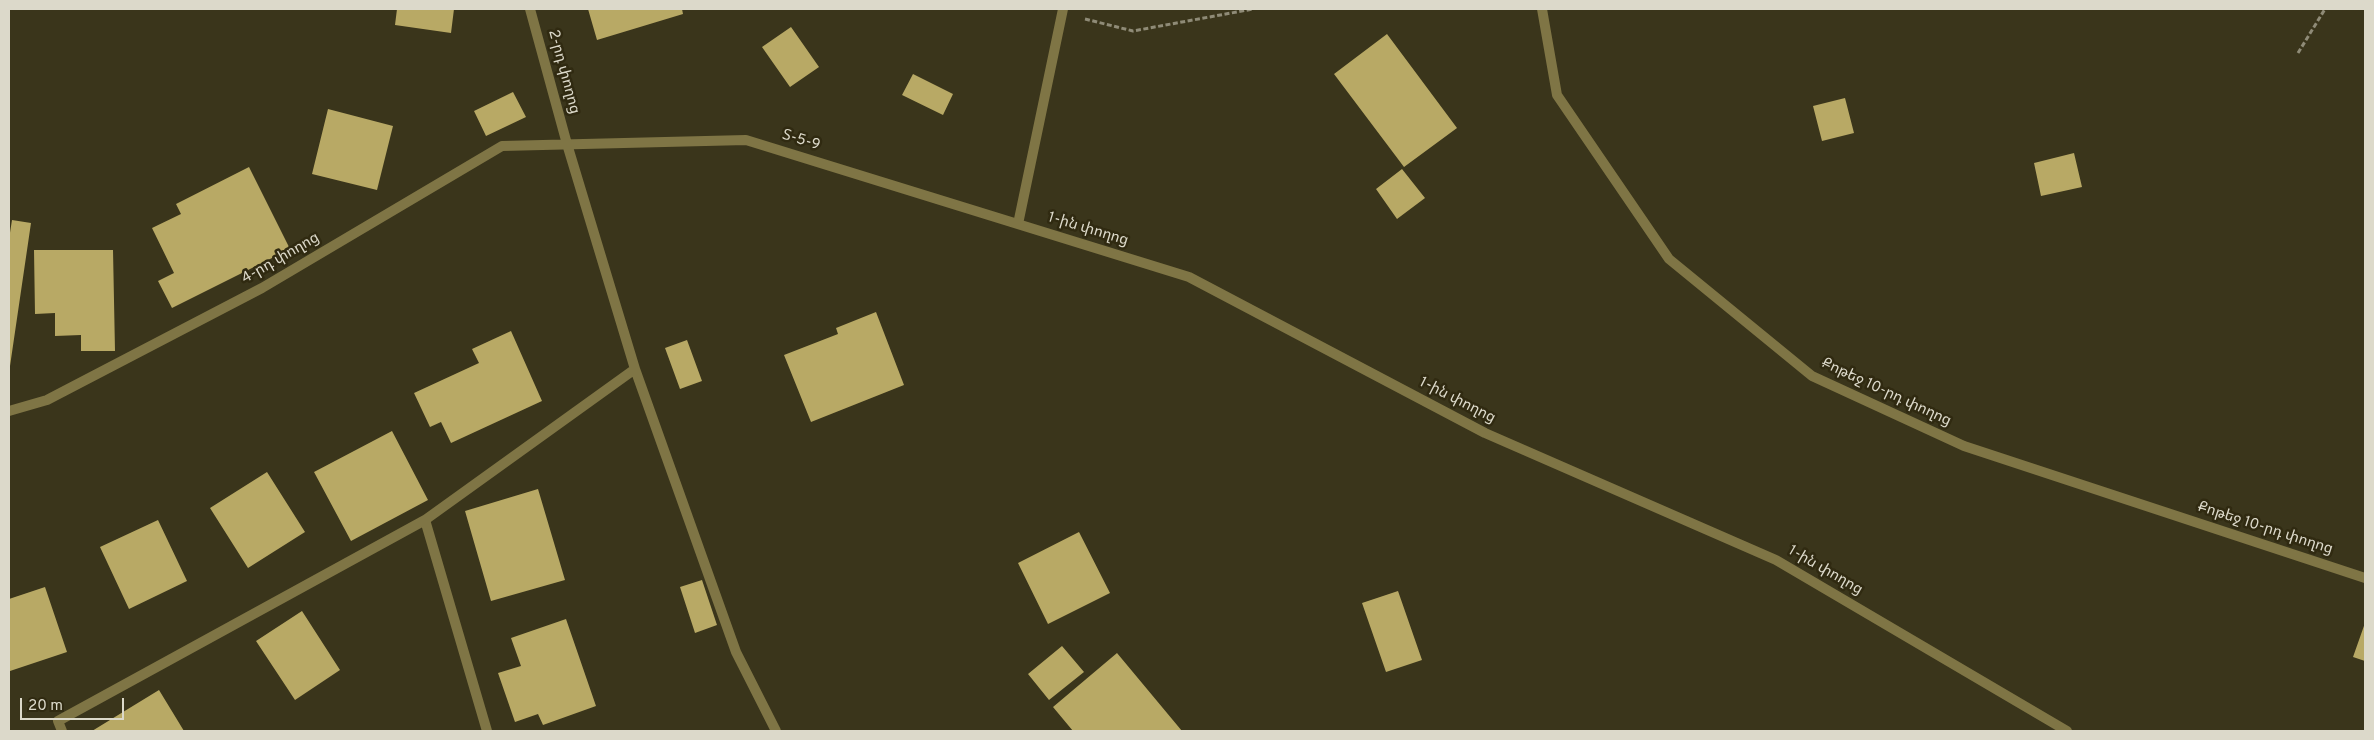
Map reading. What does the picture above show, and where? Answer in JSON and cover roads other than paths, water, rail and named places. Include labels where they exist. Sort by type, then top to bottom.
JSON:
[{"type":"street","name":"2-րդ փողոց","points":[[530,9],[567,144],[635,370],[736,652],[776,731]]},
{"type":"street","name":"Քոթեջ 10-րդ փողոց","points":[[1542,9],[1558,95],[1669,259],[1812,376],[1964,446],[2365,578]]},
{"type":"street","points":[[1018,224],[1063,11]]},
{"type":"street","name":"Տ-5-9","points":[[567,144],[746,140],[1018,224]]},
{"type":"street","name":"4-րդ փողոց","points":[[9,411],[47,400],[262,288],[502,146],[567,144]]},
{"type":"street","name":"1-ին փողոց","points":[[1018,224],[1189,277],[1485,433],[1776,560],[2067,731]]},
{"type":"street","points":[[62,731],[58,721],[425,520],[635,370]]},
{"type":"street","points":[[425,520],[487,731]]}]
